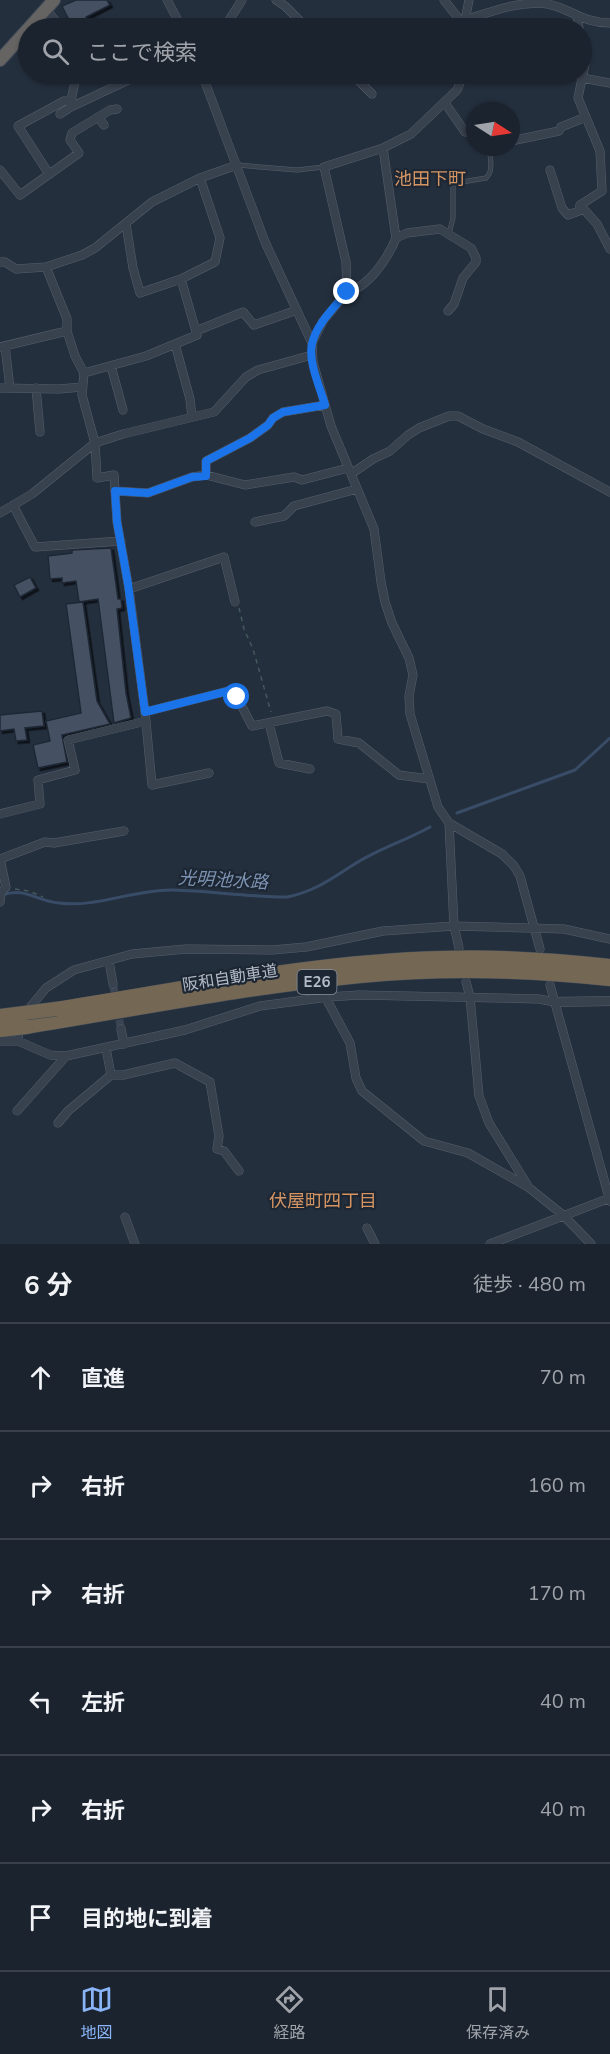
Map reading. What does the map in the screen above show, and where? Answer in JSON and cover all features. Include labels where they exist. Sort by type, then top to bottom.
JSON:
[{"type":"highway","points":[[39,18],[50,5]]},
{"type":"highway","points":[[0,60],[18,41]]},
{"type":"highway","name":"阪和自動車道","points":[[0,1016],[360,963],[443,958],[561,961],[610,966]]},
{"type":"highway","name":"阪和自動車道","points":[[0,1030],[360,976],[442,972],[559,974],[610,979]]},
{"type":"street","points":[[166,0],[176,18]]},
{"type":"street","points":[[230,18],[242,0]]},
{"type":"street","points":[[276,0],[297,18]]},
{"type":"street","points":[[444,0],[458,18]]},
{"type":"street","points":[[464,18],[469,0]]},
{"type":"street","points":[[479,18],[512,6],[538,3],[549,4],[581,18]]},
{"type":"street","points":[[592,22],[610,23]]},
{"type":"street","points":[[592,80],[610,83]]},
{"type":"street","points":[[60,114],[71,103],[75,84]]},
{"type":"street","points":[[49,174],[18,126],[64,102],[71,103],[117,91],[126,84]]},
{"type":"street","points":[[206,84],[265,242],[312,343],[312,356],[325,405],[349,471],[374,529],[386,602],[392,623],[409,658],[412,675],[409,696],[410,714],[438,807],[449,823],[502,854],[514,866],[520,876],[540,949]]},
{"type":"street","points":[[362,84],[372,94]]},
{"type":"street","points":[[312,343],[323,321],[347,292],[346,262],[324,167],[383,148],[411,135],[445,103],[460,84]]},
{"type":"street","points":[[550,170],[562,208],[568,215],[579,211],[580,205],[602,192],[600,151],[578,98],[581,84]]},
{"type":"street","points":[[445,103],[466,132]]},
{"type":"street","points":[[0,170],[20,195],[49,174],[80,158],[70,140],[72,133],[110,110],[117,109]]},
{"type":"street","points":[[98,117],[104,125]]},
{"type":"street","points":[[520,139],[559,131],[561,127],[586,117]]},
{"type":"street","points":[[347,292],[355,291],[373,274],[393,247],[396,238],[383,148]]},
{"type":"street","points":[[600,156],[610,151]]},
{"type":"street","points":[[0,262],[5,262],[16,269],[46,267],[82,255],[126,224],[152,202],[200,178],[237,165]]},
{"type":"street","points":[[126,224],[133,268],[140,293],[181,279],[215,262],[220,238],[200,178]]},
{"type":"street","points":[[580,205],[597,224],[610,249]]},
{"type":"street","points":[[396,238],[407,233],[440,229],[471,248],[476,262],[463,278],[454,304],[448,311]]},
{"type":"street","points":[[46,267],[67,319],[67,331],[75,356],[84,373],[82,395],[95,443],[97,478],[114,476],[146,716],[152,786],[209,773]]},
{"type":"street","points":[[84,373],[147,356],[197,335],[181,279]]},
{"type":"street","points":[[196,331],[243,312],[254,325],[297,310]]},
{"type":"street","points":[[10,388],[3,347],[67,331]]},
{"type":"street","points":[[175,344],[190,399],[192,417]]},
{"type":"street","points":[[0,513],[32,494],[95,443],[214,412],[239,382],[258,370],[312,356]]},
{"type":"street","points":[[111,366],[123,410]]},
{"type":"street","points":[[0,388],[82,387]]},
{"type":"street","points":[[36,388],[40,432]]},
{"type":"street","points":[[206,476],[206,461],[250,438],[283,412],[325,405]]},
{"type":"street","points":[[115,491],[148,493],[192,477],[206,476],[252,485],[294,477],[302,480],[349,471],[390,451],[419,428],[449,416],[458,416],[483,429],[518,442],[610,492]]},
{"type":"street","points":[[255,522],[284,516],[294,506],[357,489]]},
{"type":"street","points":[[13,505],[35,547],[121,541]]},
{"type":"street","points":[[129,589],[224,556],[235,602]]},
{"type":"street","points":[[0,814],[40,804],[38,780],[75,771],[68,740],[228,691],[234,692],[252,726],[327,711],[336,714],[338,739],[359,743],[399,775],[429,779]]},
{"type":"street","points":[[271,722],[279,762],[310,769]]},
{"type":"street","points":[[449,823],[454,926],[459,948]]},
{"type":"street","points":[[2,896],[0,859],[45,842],[54,843],[124,831]]},
{"type":"street","points":[[18,1041],[19,1022],[46,988],[74,970],[132,954],[186,950],[272,950],[306,947],[383,931],[454,926],[564,929],[610,939]]},
{"type":"street","points":[[109,961],[113,984]]},
{"type":"street","points":[[466,982],[470,997],[479,1096],[489,1123],[528,1188]]},
{"type":"street","points":[[490,1244],[610,1199],[550,985]]},
{"type":"street","points":[[0,1041],[18,1041],[50,1055],[66,1056],[185,1030],[260,1006],[358,994],[539,999],[555,1002],[610,1001]]},
{"type":"street","points":[[328,997],[328,1002],[350,1043],[356,1078],[362,1091],[424,1141],[468,1153],[528,1188],[563,1215],[591,1244]]},
{"type":"street","points":[[121,1029],[124,1044]]},
{"type":"street","points":[[106,1048],[111,1075]]},
{"type":"street","points":[[17,1111],[66,1056]]},
{"type":"street","points":[[58,1123],[68,1111],[111,1075],[123,1075],[175,1063],[210,1082],[219,1136],[217,1149],[224,1151],[238,1171]]},
{"type":"street","points":[[125,1217],[135,1244]]},
{"type":"street","points":[[367,1228],[375,1244]]},
{"type":"lane","points":[[449,234],[453,218],[453,186],[456,183],[489,176],[491,171],[490,156]]},
{"type":"lane","points":[[237,165],[286,170],[324,167]]},
{"type":"path","points":[[235,602],[240,610],[244,629],[253,649],[271,722]]},
{"type":"path","points":[[2,896],[29,891],[43,897]]},
{"type":"building","points":[[76,0],[107,0],[110,5],[87,18],[68,18],[62,6]]},
{"type":"building","points":[[111,548],[118,599],[121,599],[122,608],[117,609],[131,718],[114,723],[98,599],[79,602],[76,581],[62,583],[62,578],[50,579],[48,556],[72,553],[72,550]]},
{"type":"building","points":[[30,577],[36,588],[20,597],[14,585]]},
{"type":"building","points":[[83,602],[97,701],[110,724],[62,735],[67,762],[38,768],[33,745],[50,741],[46,721],[81,713],[66,604]]},
{"type":"building","points":[[42,711],[44,726],[25,728],[27,740],[16,741],[14,729],[0,731],[0,715]]},
{"type":"waterway","name":"光明池水路","points":[[457,813],[575,770],[610,738]]},
{"type":"waterway","name":"光明池水路","points":[[2,895],[25,893],[51,902],[73,904],[159,890],[287,897],[316,887],[367,857],[430,827]]},
{"type":"tunnel","points":[[113,984],[121,1029]]},
{"type":"district","name":"池田下町","points":[[430,179]]},
{"type":"district","name":"伏屋町四丁目","points":[[323,1201]]},
{"type":"route","points":[[237,697],[234,692],[228,691],[145,712],[128,584],[117,522],[115,491],[148,493],[192,477],[206,476],[206,461],[250,438],[283,412],[325,405],[313,362],[312,343],[323,321],[347,292]]}]
